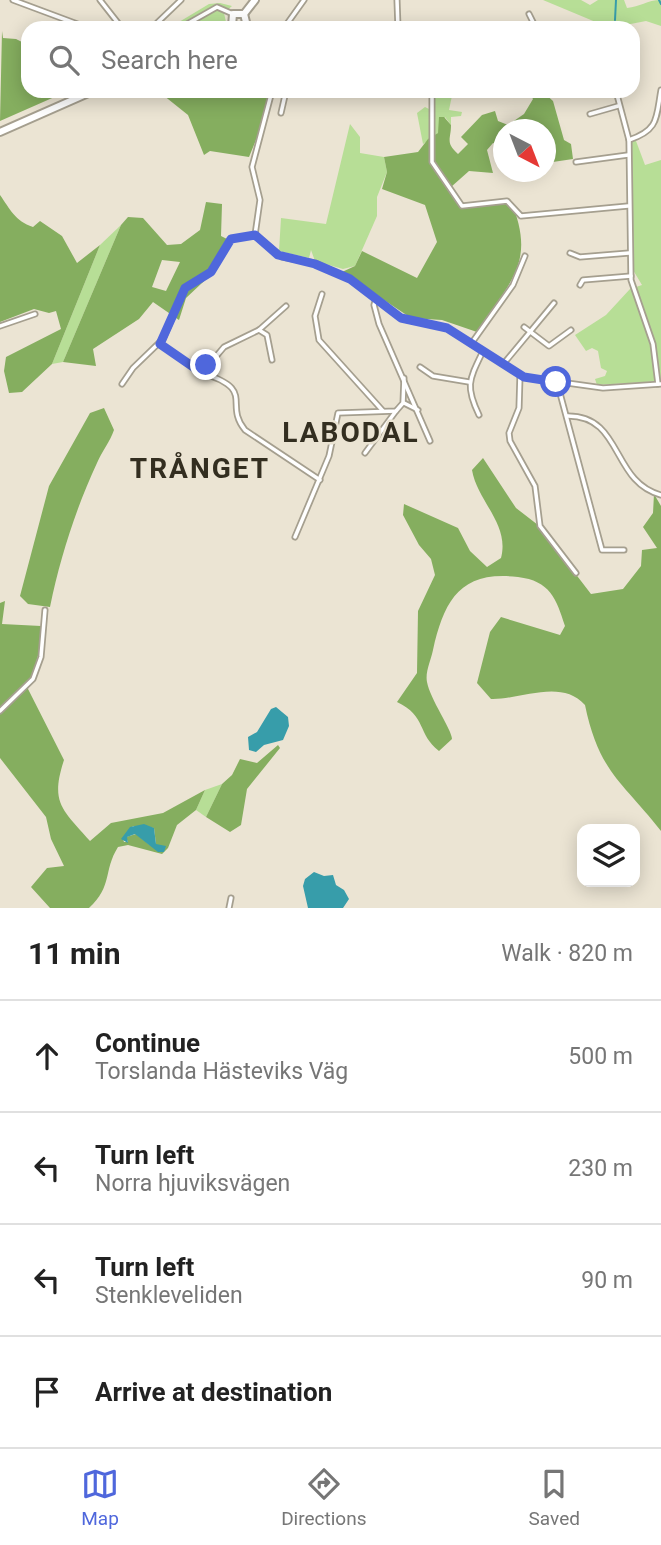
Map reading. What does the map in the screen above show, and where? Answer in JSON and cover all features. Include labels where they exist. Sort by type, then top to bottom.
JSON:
[{"type":"main road","points":[[244,14],[255,0]]},
{"type":"main road","points":[[233,21],[233,14],[244,14]]},
{"type":"main road","points":[[244,14],[247,21]]},
{"type":"main road","points":[[0,132],[77,98]]},
{"type":"street","points":[[13,0],[69,21]]},
{"type":"street","points":[[100,0],[116,21]]},
{"type":"street","points":[[160,21],[181,0]]},
{"type":"street","points":[[289,21],[304,0]]},
{"type":"street","points":[[397,0],[398,21]]},
{"type":"street","points":[[192,21],[215,8],[224,8],[233,14]]},
{"type":"street","points":[[529,14],[532,21]]},
{"type":"street","points":[[629,140],[651,130],[661,90]]},
{"type":"street","points":[[255,235],[260,200],[252,167],[270,98]]},
{"type":"street","points":[[281,113],[285,98]]},
{"type":"street","points":[[432,98],[432,162],[458,203],[463,206],[507,201],[521,216],[628,206]]},
{"type":"street","points":[[255,235],[278,255],[329,268],[376,298],[401,318],[439,325],[505,362],[520,375],[603,388],[659,384],[653,344],[631,276],[629,140],[617,98]]},
{"type":"street","points":[[590,114],[618,106]]},
{"type":"street","points":[[576,162],[628,155]]},
{"type":"street","points":[[122,384],[136,365],[160,344],[185,288],[211,272],[231,239],[255,235]]},
{"type":"street","points":[[570,253],[580,257],[629,253]]},
{"type":"street","points":[[471,344],[513,285],[525,256]]},
{"type":"street","points":[[580,285],[583,280],[631,276]]},
{"type":"street","points":[[322,294],[315,316],[320,340],[383,411]]},
{"type":"street","points":[[376,298],[374,305],[379,324],[430,440]]},
{"type":"street","points":[[505,362],[554,303]]},
{"type":"street","points":[[202,373],[224,347],[259,330],[286,306]]},
{"type":"street","points":[[0,326],[35,314]]},
{"type":"street","points":[[524,327],[549,346],[571,330]]},
{"type":"street","points":[[259,330],[267,335],[272,360]]},
{"type":"street","points":[[160,344],[202,373],[222,379],[233,387],[238,399],[240,423],[245,430],[320,480]]},
{"type":"street","points":[[479,415],[469,394],[470,382],[483,351]]},
{"type":"street","points":[[420,367],[433,376],[470,382]]},
{"type":"street","points":[[520,375],[519,408],[509,433],[510,441],[535,486],[540,526],[576,573]]},
{"type":"street","points":[[365,453],[403,403],[404,378]]},
{"type":"street","points":[[556,382],[602,550],[604,553],[624,550]]},
{"type":"street","points":[[403,403],[418,410]]},
{"type":"street","points":[[295,537],[332,446],[338,413],[396,411]]},
{"type":"street","points":[[566,416],[588,421],[606,433],[615,443],[633,481],[645,490],[661,495]]},
{"type":"street","points":[[0,711],[33,679],[41,657],[45,610]]},
{"type":"street","points":[[229,908],[231,898]]},
{"type":"green space","points":[[543,0],[581,0],[590,5],[598,0],[624,0],[627,8],[661,0],[661,26],[646,21],[593,21]]},
{"type":"green space","points":[[209,4],[232,6],[224,13],[226,21],[181,21]]},
{"type":"green space","points":[[2,31],[3,38],[21,42],[21,98],[52,98],[0,121]]},
{"type":"green space","points":[[167,98],[268,98],[263,123],[249,157],[210,151],[204,155],[188,115]]},
{"type":"green space","points":[[434,98],[452,98],[449,110],[462,112],[461,116],[451,117],[451,125],[445,117],[438,133],[423,144],[417,113],[425,107],[435,112]]},
{"type":"green space","points":[[532,98],[550,98],[553,101],[564,140],[571,144],[573,159],[556,162],[556,119],[517,119],[524,114]]},
{"type":"green space","points":[[495,111],[497,119],[493,119],[493,143],[487,150],[493,173],[469,171],[451,187],[463,203],[510,199],[521,239],[516,270],[510,284],[477,332],[442,320],[411,318],[342,272],[355,266],[362,251],[417,278],[437,242],[425,205],[382,189],[387,172],[384,157],[418,152],[428,139],[438,133],[439,117],[444,117],[451,125],[450,144],[458,154],[468,144],[461,137],[482,115]]},
{"type":"green space","points":[[350,124],[360,137],[360,153],[384,157],[387,172],[377,197],[377,216],[355,266],[343,269],[315,261],[311,250],[309,258],[279,251],[281,218],[326,224]]},
{"type":"green space","points":[[632,141],[636,141],[645,165],[661,160],[661,381],[597,385],[595,379],[605,376],[607,371],[601,368],[598,351],[592,348],[586,351],[575,335],[606,315],[630,289],[642,285],[633,270],[629,218]]},
{"type":"green space","points":[[0,195],[22,221],[33,227],[40,221],[62,236],[77,263],[100,245],[52,364],[22,392],[9,393],[4,371],[6,357],[61,329],[56,311],[49,313],[34,309],[0,322]]},
{"type":"green space","points":[[206,202],[222,204],[221,236],[233,242],[217,269],[186,298],[179,320],[153,302],[139,319],[93,349],[96,366],[63,362],[121,225],[128,217],[143,218],[167,245],[181,244],[200,230]],"holes":[[[162,260],[180,262],[166,291],[152,287]]]},
{"type":"green space","points":[[121,225],[63,362],[52,364],[100,245]]},
{"type":"green space","points":[[104,408],[114,430],[89,480],[76,515],[50,607],[28,604],[20,596],[49,486],[90,413]]},
{"type":"green space","points":[[483,458],[516,508],[538,525],[591,594],[623,589],[641,566],[642,550],[657,548],[643,527],[653,513],[654,494],[661,506],[661,831],[605,762],[597,746],[585,705],[575,697],[552,692],[491,699],[477,683],[490,632],[501,617],[560,635],[565,626],[555,599],[538,582],[518,577],[498,576],[482,579],[458,592],[449,604],[437,633],[427,674],[429,689],[452,739],[439,751],[427,738],[413,713],[397,702],[417,673],[418,611],[435,575],[431,559],[419,545],[403,515],[404,504],[458,528],[470,551],[487,567],[501,558],[503,546],[497,523],[480,492],[472,470]]},
{"type":"green space","points":[[5,601],[2,624],[41,626],[40,649],[28,689],[64,760],[58,786],[61,805],[90,841],[111,823],[163,813],[205,790],[196,810],[177,825],[168,848],[162,854],[128,845],[118,847],[102,893],[89,908],[50,908],[31,887],[47,868],[64,866],[51,839],[46,817],[0,758],[0,603]],"holes":[[[133,826],[154,828],[156,844],[151,846],[136,834],[126,837],[128,842],[124,842],[123,839]]]},
{"type":"green space","points":[[278,745],[280,748],[247,789],[241,825],[230,832],[206,817],[222,784],[232,775],[240,759],[257,763]]},
{"type":"green space","points":[[222,784],[206,817],[196,810],[205,790]]},
{"type":"water","points":[[276,707],[288,717],[289,726],[283,740],[264,745],[256,752],[249,750],[248,737],[257,732],[271,709]]},
{"type":"water","points":[[144,824],[154,828],[156,844],[166,846],[164,852],[158,852],[135,834],[127,837],[128,843],[121,839],[130,827]]},
{"type":"water","points":[[314,872],[324,876],[333,875],[336,885],[344,890],[349,899],[343,908],[308,908],[303,886],[305,879]]},
{"type":"waterway","points":[[615,20],[616,0]]},
{"type":"waterway","points":[[659,0],[661,4]]},
{"type":"district","name":"LABODAL","points":[[351,432]]},
{"type":"district","name":"TRÅNGET","points":[[200,468]]},
{"type":"route","points":[[206,365],[202,373],[160,344],[185,288],[211,272],[231,239],[255,235],[278,255],[329,268],[350,279],[401,318],[447,328],[505,362],[524,377],[556,382]]}]
